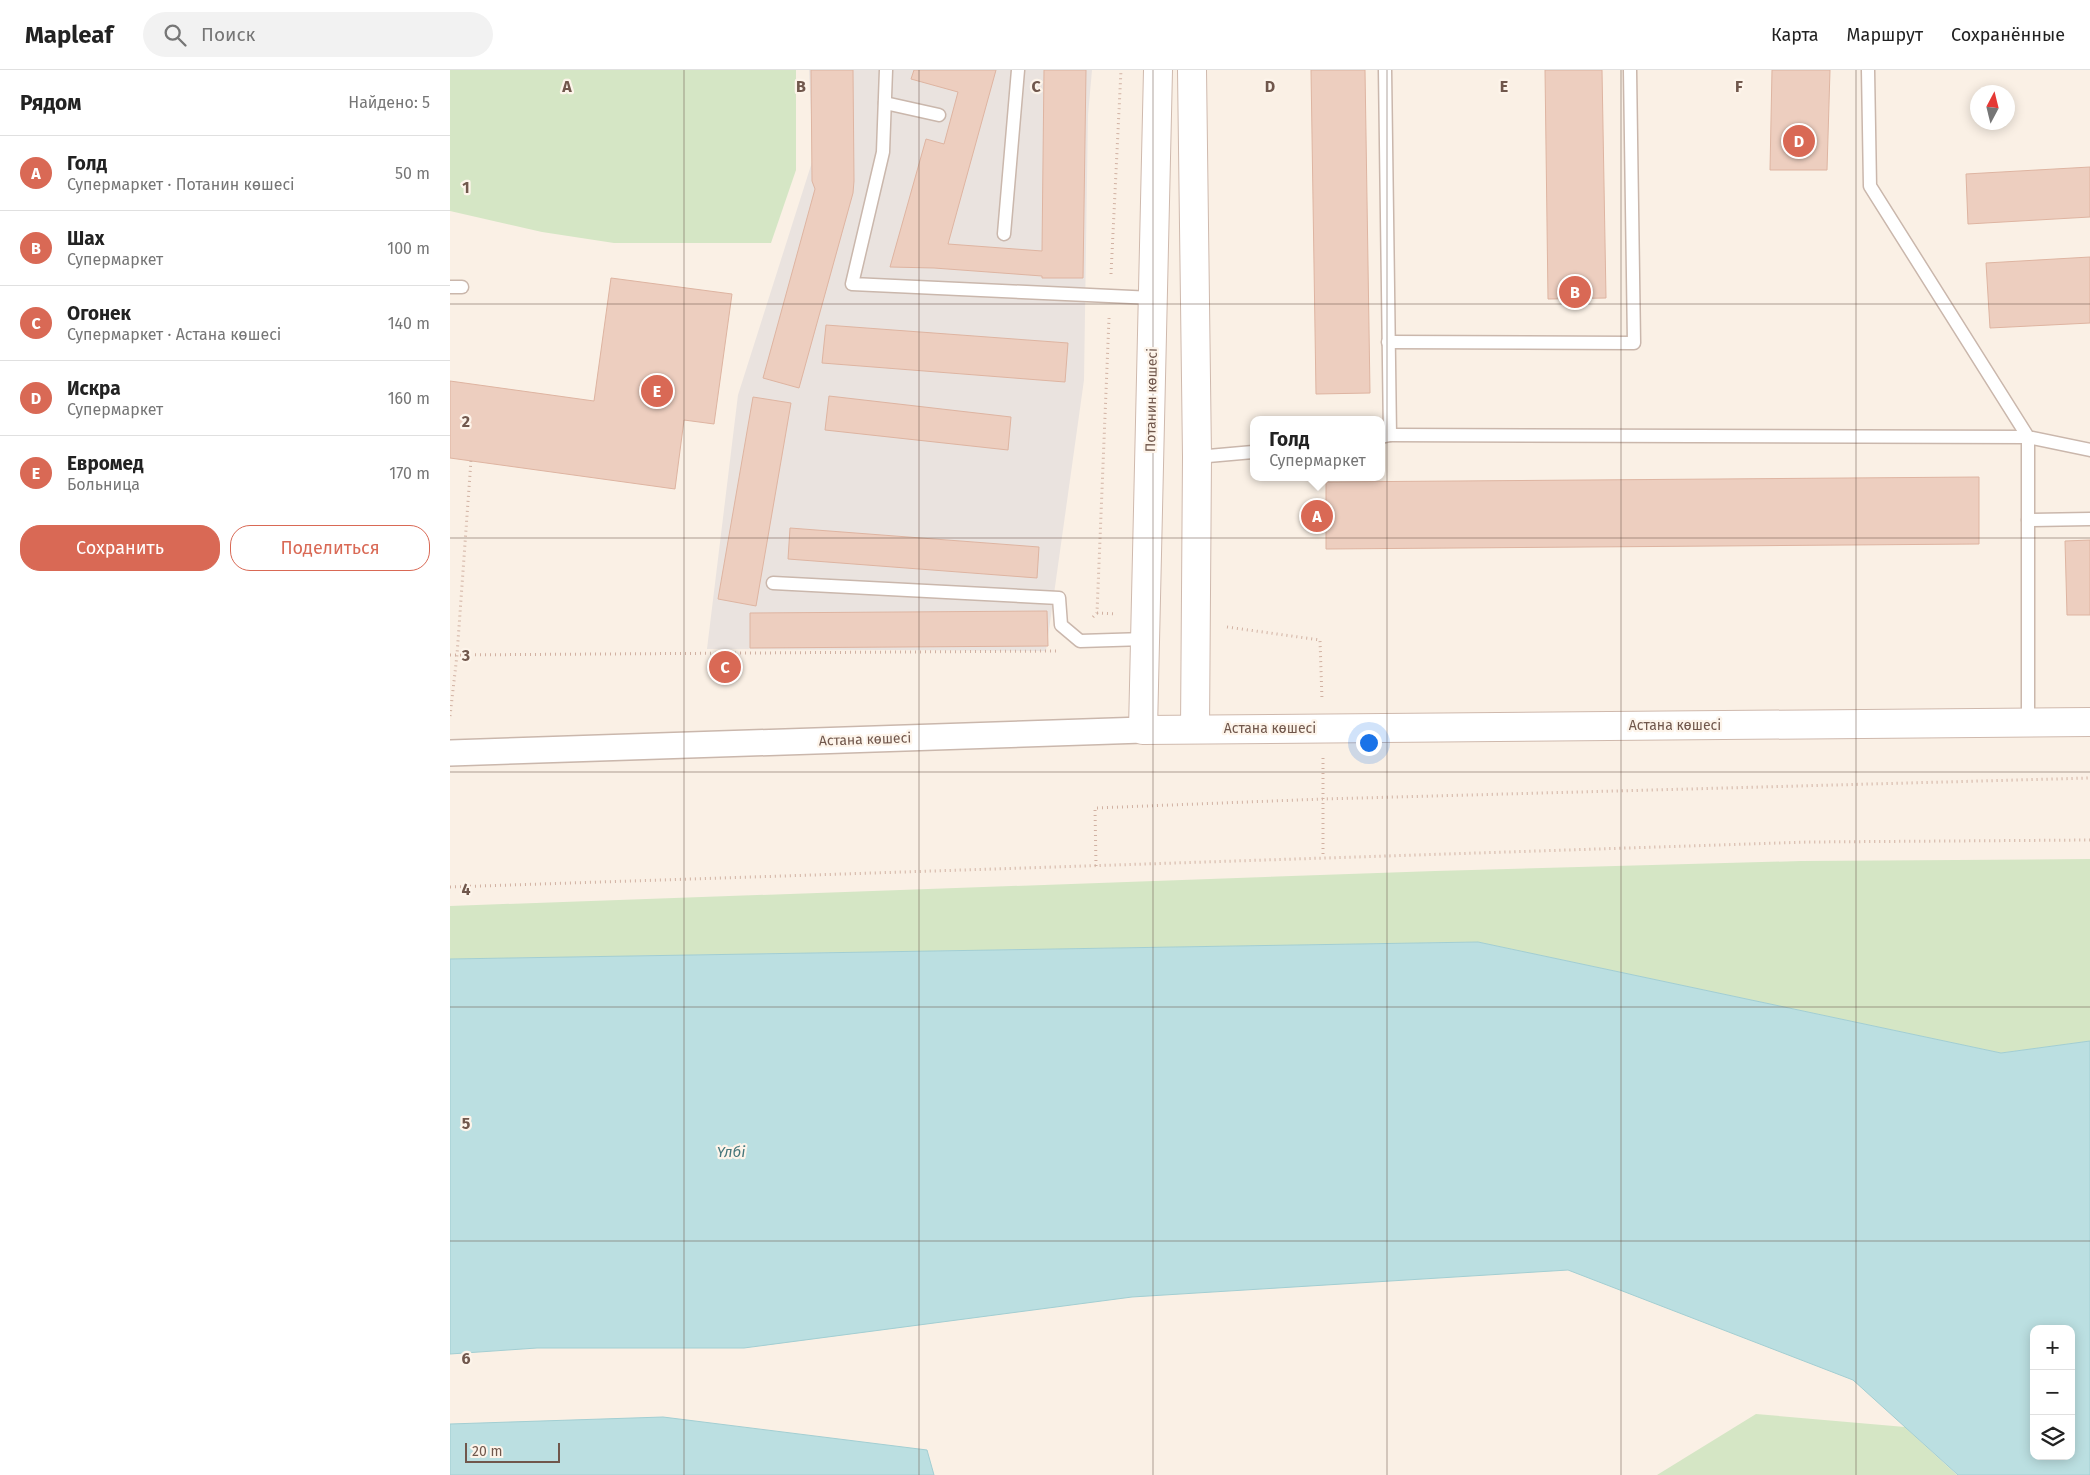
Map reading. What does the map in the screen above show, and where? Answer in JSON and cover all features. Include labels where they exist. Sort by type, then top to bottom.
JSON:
[{"type":"main road","name":"Потанин көшесі","points":[[1143,730],[1158,70]]},
{"type":"main road","points":[[1192,70],[1197,457],[1195,729]]},
{"type":"main road","name":"Астана көшесі","points":[[1143,730],[2090,722]]},
{"type":"street","name":"Астана көшесі","points":[[450,754],[1143,730]]},
{"type":"lane","points":[[886,70],[883,152],[852,284],[1153,298]]},
{"type":"lane","points":[[1004,234],[1018,70]]},
{"type":"lane","points":[[1385,70],[1388,342],[1386,436],[2028,437],[2090,450]]},
{"type":"lane","points":[[1388,342],[1634,343],[1630,70]]},
{"type":"lane","points":[[1868,70],[1870,186],[2028,437],[2028,723]]},
{"type":"lane","points":[[885,103],[939,115]]},
{"type":"lane","points":[[1197,457],[1250,452]]},
{"type":"lane","points":[[2028,520],[2090,519]]},
{"type":"lane","points":[[773,583],[1059,598],[1061,625],[1080,641],[1146,626]]},
{"type":"path","points":[[450,655],[1061,651],[1097,613],[1121,70]]},
{"type":"path","points":[[450,716],[457,655],[471,460]]},
{"type":"path","points":[[1097,613],[1146,626]]},
{"type":"path","points":[[1196,623],[1320,640],[1323,858]]},
{"type":"path","points":[[1096,866],[1095,808],[1323,799],[2090,778]]},
{"type":"path","points":[[450,887],[1809,842],[2090,840]]},
{"type":"shaded area","points":[[809,70],[1092,70],[1088,115],[1084,380],[1046,651],[707,649],[738,395],[813,159]]},
{"type":"green space","points":[[450,70],[796,70],[796,170],[771,243],[614,243],[542,232],[450,211]]},
{"type":"green space","points":[[2090,859],[2090,1041],[2001,1053],[1478,942],[450,959],[450,906],[1435,871],[1801,861]]},
{"type":"green space","points":[[1756,1414],[1905,1427],[1957,1475],[1657,1475]]},
{"type":"water","name":"Үлбі","points":[[1478,942],[2001,1053],[2090,1041],[2090,1475],[1958,1475],[1853,1380],[1568,1270],[1132,1297],[744,1348],[537,1348],[450,1354],[450,959]]},
{"type":"water","points":[[663,1417],[927,1450],[934,1475],[450,1475],[450,1424]]},
{"type":"building","points":[[811,70],[853,70],[854,181],[853,193],[799,388],[763,378],[815,189],[812,181]]},
{"type":"building","points":[[914,70],[996,70],[948,244],[1042,251],[1044,70],[1086,70],[1083,278],[1042,278],[1042,276],[934,268],[890,267],[926,139],[944,144],[958,92],[911,79]]},
{"type":"building","points":[[1311,70],[1365,70],[1370,393],[1316,394]]},
{"type":"building","points":[[1545,70],[1602,70],[1606,298],[1548,299]]},
{"type":"building","points":[[1772,70],[1830,70],[1827,170],[1770,170]]},
{"type":"building","points":[[2090,167],[2090,217],[1968,224],[1966,174]]},
{"type":"building","points":[[2090,257],[2090,323],[1990,328],[1986,263]]},
{"type":"building","points":[[611,278],[732,294],[714,424],[684,420],[675,489],[450,458],[450,381],[594,401]]},
{"type":"building","points":[[826,325],[1068,343],[1065,382],[822,363]]},
{"type":"building","points":[[829,396],[1011,417],[1008,450],[825,430]]},
{"type":"building","points":[[753,397],[791,403],[756,606],[718,599]]},
{"type":"building","points":[[1979,477],[1979,544],[1326,549],[1326,482]]},
{"type":"building","points":[[790,528],[1039,547],[1037,578],[788,559]]},
{"type":"building","points":[[2090,540],[2090,615],[2067,615],[2065,541]]},
{"type":"building","points":[[1047,611],[1048,646],[750,648],[750,613]]},
{"type":"place","name":"Искра","points":[[1799,141]]},
{"type":"place","name":"Шах","points":[[1575,292]]},
{"type":"place","name":"Евромед","points":[[657,391]]},
{"type":"place","name":"Голд","points":[[1317,516]]},
{"type":"place","name":"Огонек","points":[[725,667]]}]
